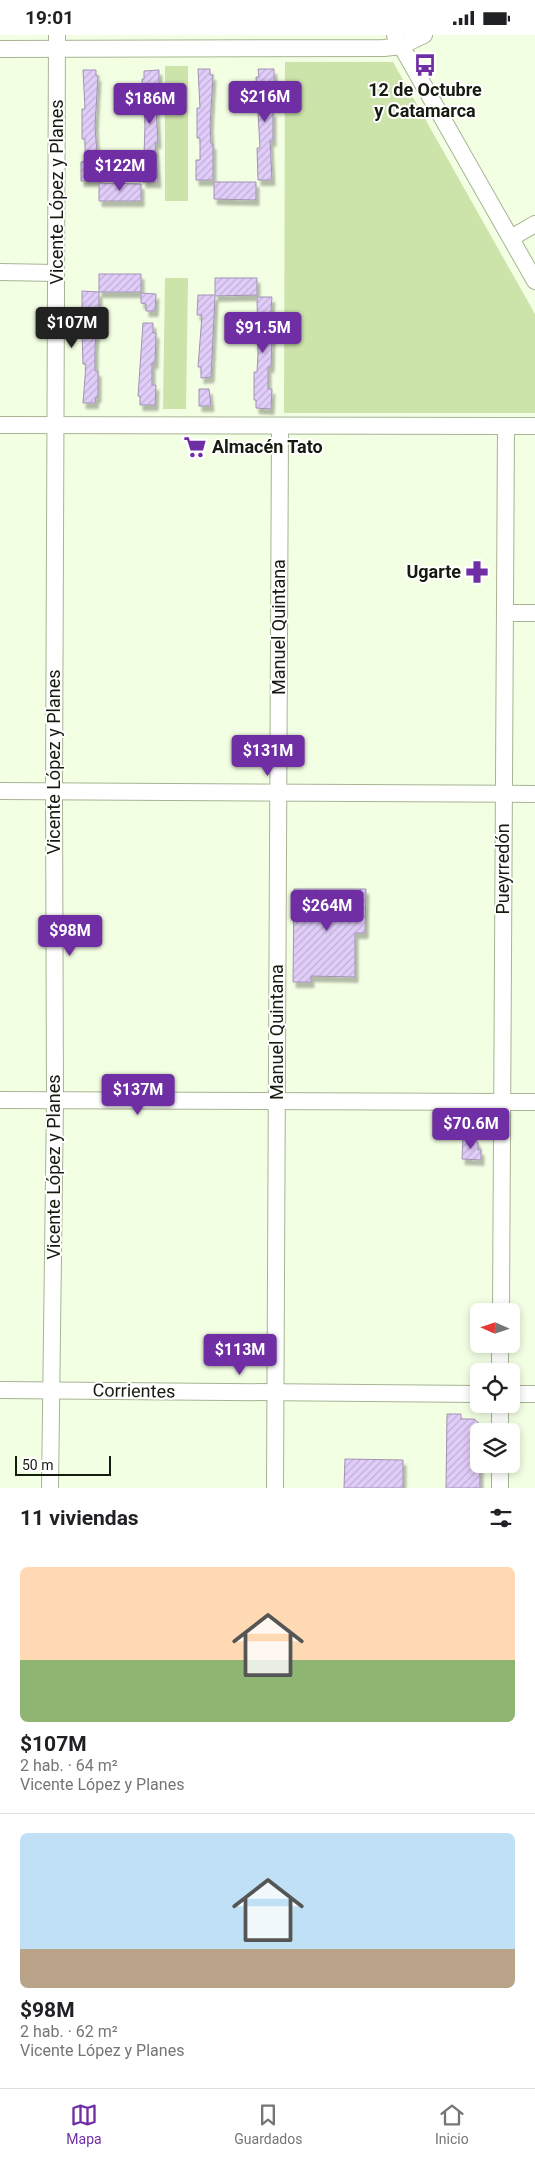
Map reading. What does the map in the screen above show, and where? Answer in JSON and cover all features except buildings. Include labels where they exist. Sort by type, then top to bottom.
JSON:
[{"type":"street","points":[[0,49],[57,42],[398,41],[424,35]]},
{"type":"street","points":[[398,41],[535,281]]},
{"type":"street","name":"Vicente López y Planes","points":[[50,1488],[55,1100],[54,792],[57,42]]},
{"type":"street","points":[[511,238],[535,225]]},
{"type":"street","points":[[0,272],[56,273]]},
{"type":"street","points":[[0,425],[535,426]]},
{"type":"street","name":"Pueyrredón","points":[[501,1303],[506,426]]},
{"type":"street","name":"Manuel Quintana","points":[[275,1488],[280,427]]},
{"type":"street","points":[[505,613],[535,613]]},
{"type":"street","points":[[0,791],[535,794]]},
{"type":"street","points":[[0,1100],[535,1102]]},
{"type":"street","name":"Corrientes","points":[[0,1389],[470,1394]]},
{"type":"street","points":[[520,1394],[535,1394]]},
{"type":"street","points":[[500,1473],[500,1488]]},
{"type":"green space","points":[[285,62],[393,62],[535,314],[535,413],[284,413]]},
{"type":"green space","points":[[165,66],[188,66],[188,201],[165,201]]},
{"type":"green space","points":[[165,278],[188,278],[186,409],[163,409]]},
{"type":"place","name":"12 de Octubre y Catamarca","points":[[425,65]]},
{"type":"place","name":"Almacén Tato","points":[[195,447]]},
{"type":"place","name":"Ugarte","points":[[477,572]]}]
